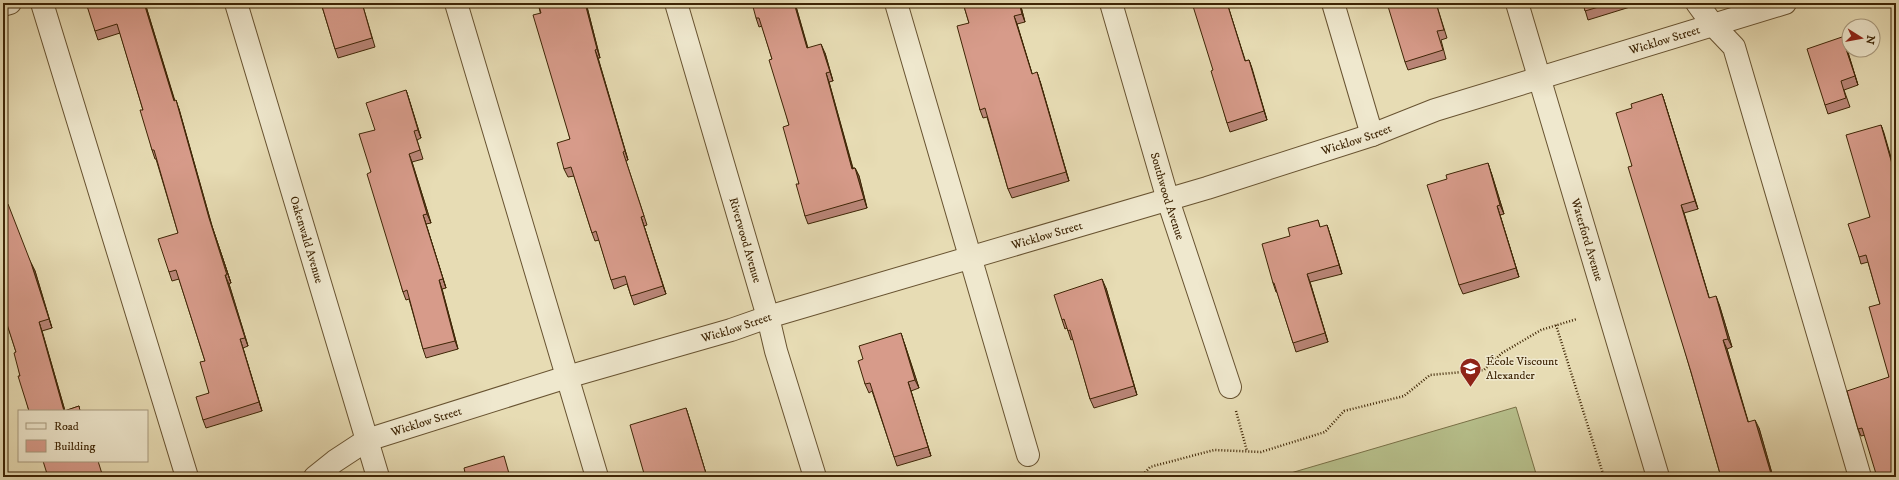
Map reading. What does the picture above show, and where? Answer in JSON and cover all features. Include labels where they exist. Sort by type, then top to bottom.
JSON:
[{"type":"street","points":[[3,5],[10,3]]},
{"type":"street","points":[[42,3],[187,477]]},
{"type":"street","name":"Oakenwald Avenue","points":[[236,3],[378,477]]},
{"type":"street","points":[[456,3],[597,477]]},
{"type":"street","name":"Riverwood Avenue","points":[[676,3],[768,317],[776,351],[815,477]]},
{"type":"street","points":[[896,3],[972,258],[1028,455]]},
{"type":"street","name":"Southwood Avenue","points":[[1111,3],[1168,200],[1230,387]]},
{"type":"street","points":[[1333,3],[1372,135]]},
{"type":"street","name":"Waterford Avenue","points":[[1517,3],[1658,477]]},
{"type":"street","points":[[1696,3],[1713,25],[1734,47],[1860,477]]},
{"type":"street","name":"Wicklow Street","points":[[315,477],[335,461],[367,440],[567,376],[732,330],[768,317],[1168,200],[1372,135],[1435,110],[1785,3]]},
{"type":"path","points":[[1141,477],[1150,467],[1214,450],[1261,452],[1325,432],[1344,411],[1404,396],[1430,375],[1484,370],[1502,353],[1540,330],[1577,319]]},
{"type":"path","points":[[1556,325],[1604,477]]},
{"type":"path","points":[[1230,387],[1247,451]]},
{"type":"green space","points":[[1516,407],[1537,477],[1277,477]]},
{"type":"building","points":[[95,3],[144,3],[174,101],[176,100],[209,218],[227,275],[225,275],[245,338],[240,339],[259,402],[203,420],[196,397],[209,393],[200,362],[205,361],[176,270],[169,272],[158,239],[178,233],[154,150],[152,150],[140,110],[143,110],[117,24],[95,31],[87,6]]},
{"type":"building","points":[[321,3],[362,3],[372,38],[335,49]]},
{"type":"building","points":[[538,3],[585,3],[597,49],[595,50],[625,151],[623,152],[644,216],[641,217],[663,286],[631,296],[625,276],[611,280],[596,231],[592,233],[571,167],[564,169],[557,143],[570,139],[533,15],[541,13]]},
{"type":"building","points":[[752,3],[794,3],[807,48],[821,44],[830,72],[826,73],[852,169],[855,168],[864,199],[805,216],[796,184],[799,184],[783,127],[789,125],[769,60],[772,59],[759,18],[756,18]]},
{"type":"building","points":[[963,3],[1019,3],[1022,14],[1014,16],[1032,74],[1037,72],[1066,172],[1008,189],[985,108],[980,110],[957,26],[969,23]]},
{"type":"building","points":[[1192,3],[1227,3],[1245,61],[1249,60],[1264,111],[1227,123],[1211,71],[1213,70]]},
{"type":"building","points":[[1387,3],[1436,3],[1444,30],[1437,31],[1443,50],[1405,62]]},
{"type":"building","points":[[1583,3],[1612,3],[1585,11]]},
{"type":"building","points":[[1841,37],[1841,58],[1849,58],[1855,76],[1841,81],[1846,98],[1825,105],[1807,49]]},
{"type":"building","points":[[406,90],[418,130],[414,131],[420,150],[409,154],[427,214],[423,215],[443,279],[439,280],[455,341],[423,349],[407,290],[403,292],[367,174],[371,172],[359,134],[375,130],[366,103]]},
{"type":"building","points":[[1662,94],[1695,201],[1681,205],[1709,298],[1716,296],[1728,339],[1723,340],[1748,422],[1755,420],[1772,477],[1721,477],[1691,372],[1628,167],[1632,166],[1616,113],[1632,108],[1631,104]]},
{"type":"building","points":[[1881,125],[1896,178],[1896,477],[1877,477],[1862,428],[1858,429],[1847,391],[1889,377],[1869,307],[1880,304],[1866,255],[1859,257],[1848,224],[1870,217],[1846,135]]},
{"type":"building","points":[[1488,163],[1500,205],[1497,206],[1516,268],[1459,285],[1427,185],[1447,179],[1446,175]]},
{"type":"building","points":[[8,204],[31,263],[49,319],[39,322],[64,410],[29,410],[18,376],[20,376],[14,353],[16,352],[3,312],[3,206]]},
{"type":"building","points":[[1318,220],[1320,227],[1327,225],[1339,265],[1307,274],[1325,333],[1293,343],[1262,244],[1290,236],[1288,228]]},
{"type":"building","points":[[1102,279],[1134,386],[1090,399],[1070,330],[1068,331],[1064,319],[1062,320],[1054,295]]},
{"type":"building","points":[[901,333],[915,380],[908,382],[928,447],[894,457],[870,383],[865,384],[858,361],[863,359],[859,346]]},
{"type":"building","points":[[79,406],[80,410],[67,410]]},
{"type":"building","points":[[686,408],[707,477],[645,477],[630,425]]},
{"type":"building","points":[[504,456],[510,477],[466,477],[464,468]]},
{"type":"building","points":[[43,462],[98,462],[103,477],[48,477]]},
{"type":"place","name":"École Viscount Alexander","points":[[1470,388]]}]
